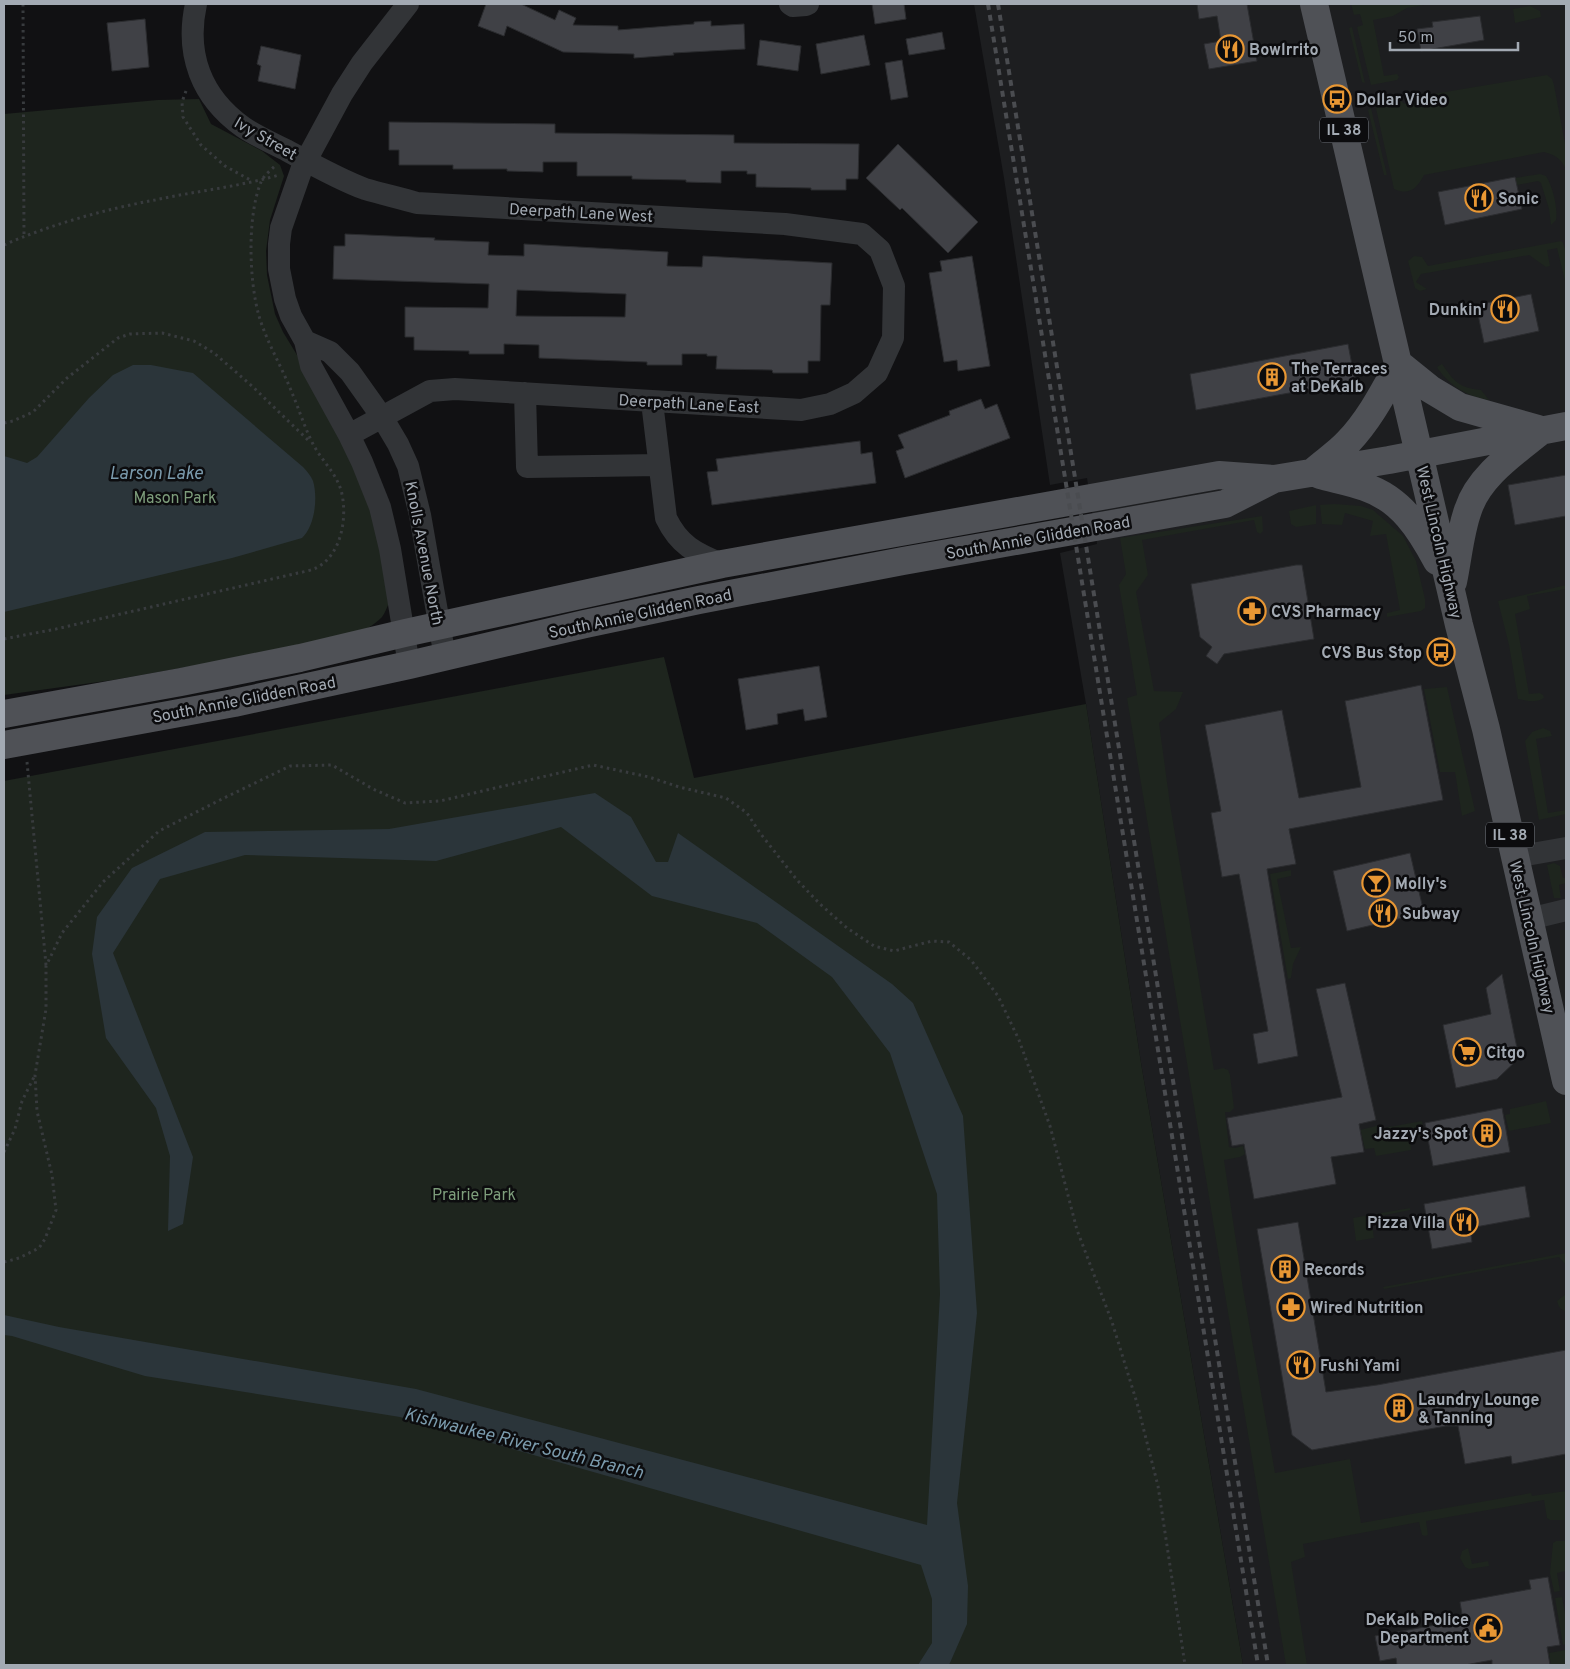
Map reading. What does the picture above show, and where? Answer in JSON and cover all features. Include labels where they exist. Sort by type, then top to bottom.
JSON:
[{"type":"main road","name":"West Lincoln Highway","points":[[1314,4],[1566,1081]]},
{"type":"main road","points":[[1312,473],[1347,443],[1364,424],[1399,364],[1430,389],[1460,407],[1554,428]]},
{"type":"main road","points":[[1451,589],[1468,509],[1479,488],[1496,469],[1554,428]]},
{"type":"main road","name":"South Annie Glidden Road","points":[[4,714],[300,658],[405,633],[722,564],[1219,475],[1274,479],[1420,454],[1554,428]]},
{"type":"main road","points":[[1312,473],[1367,488],[1398,505],[1407,513],[1427,541],[1451,589]]},
{"type":"main road","name":"South Annie Glidden Road","points":[[4,745],[195,710],[410,665],[585,624],[699,600],[903,561],[1225,504],[1274,479]]},
{"type":"street","name":"Ivy Street","points":[[196,4],[192,36],[198,68],[203,82],[214,100],[245,128],[299,160]]},
{"type":"street","name":"Knolls Avenue North","points":[[408,4],[362,63],[299,160],[278,244],[279,269],[285,299],[291,316],[304,341],[311,366],[349,435],[370,481],[384,523],[410,665]]},
{"type":"street","points":[[790,4],[793,6],[808,4]]},
{"type":"street","name":"Deerpath Lane West","points":[[299,160],[364,188],[416,203],[784,224],[862,234]]},
{"type":"street","name":"Deerpath Lane East","points":[[349,435],[430,391],[455,389],[801,410],[830,404],[854,393],[877,373],[893,338],[894,286],[880,250],[862,234]]},
{"type":"street","name":"Knolls Avenue North","points":[[304,341],[330,352],[350,372],[382,417],[404,459],[414,489],[445,657]]},
{"type":"street","points":[[525,394],[527,467],[659,465]]},
{"type":"street","points":[[652,402],[666,518],[671,528],[695,553],[722,564]]},
{"type":"street","points":[[1515,857],[1566,848]]},
{"type":"street","points":[[1529,918],[1566,910]]},
{"type":"path","points":[[23,4],[24,236]]},
{"type":"path","points":[[203,82],[187,87],[182,102],[183,118],[197,140],[212,156],[224,166],[254,182]]},
{"type":"path","points":[[4,245],[24,236],[153,200],[262,180],[299,160]]},
{"type":"path","points":[[4,639],[85,623],[316,568],[327,560],[338,543],[344,517],[344,505],[337,480],[313,444],[259,317],[253,293],[251,269],[256,197],[262,180],[299,160]]},
{"type":"path","points":[[4,423],[33,412],[67,378],[118,338],[130,334],[162,333],[194,341],[214,353],[313,444]]},
{"type":"path","points":[[4,1262],[19,1258],[39,1248],[45,1240],[56,1210],[52,1175],[37,1111],[35,1075],[46,1009],[46,966],[26,761]]},
{"type":"path","points":[[46,966],[62,933],[103,882],[159,831],[290,766],[332,765],[373,789],[405,803],[440,801],[593,765],[649,777],[679,787],[726,798],[748,813],[760,833],[797,880],[820,904],[848,928],[874,946],[894,951],[932,941],[949,942],[971,960],[998,996],[1019,1040],[1050,1126],[1077,1230],[1112,1322],[1137,1403],[1158,1486],[1186,1665]]},
{"type":"path","points":[[4,1152],[15,1129],[22,1101],[35,1075]]},
{"type":"shaded area","points":[[974,4],[1566,4],[1566,1665],[1243,1665],[1141,1063],[1086,704],[1060,553],[1097,544],[1087,478],[1050,485],[1004,178]]},
{"type":"green space","points":[[1351,4],[1429,4],[1407,8],[1393,16],[1373,20],[1384,76],[1397,74],[1399,77],[1397,80],[1371,85],[1357,27],[1363,25],[1360,14],[1354,15]]},
{"type":"green space","points":[[1530,6],[1540,11],[1541,17],[1515,23],[1513,9]]},
{"type":"green space","points":[[1352,27],[1365,83],[1362,82],[1349,28]]},
{"type":"green space","points":[[1547,75],[1552,79],[1554,85],[1566,149],[1566,170],[1558,158],[1544,152],[1424,175],[1419,184],[1412,190],[1404,192],[1394,189],[1375,104],[1399,100],[1405,104],[1421,96]]},
{"type":"green space","name":"Mason Park","points":[[199,99],[211,124],[262,151],[280,165],[284,176],[270,220],[266,251],[267,275],[275,314],[345,444],[373,510],[389,603],[382,617],[368,628],[334,640],[113,680],[4,695],[4,114],[158,100]]},
{"type":"green space","points":[[1371,108],[1387,175],[1384,175],[1368,110]]},
{"type":"green space","points":[[1540,174],[1546,176],[1554,198],[1556,220],[1551,225],[1549,209],[1541,183],[1538,181],[1517,185],[1515,178]]},
{"type":"green space","points":[[1561,241],[1566,253],[1566,285],[1557,248],[1547,250],[1550,266],[1546,267],[1529,255],[1421,274],[1416,282],[1427,289],[1420,291],[1415,288],[1408,261],[1414,256],[1422,257],[1428,266]]},
{"type":"green space","points":[[1442,364],[1458,383],[1481,390],[1489,400],[1481,399],[1460,390],[1448,381],[1437,367]]},
{"type":"green space","points":[[1316,505],[1316,524],[1296,527],[1291,524],[1289,511]]},
{"type":"green space","points":[[1320,505],[1361,506],[1373,510],[1403,536],[1416,561],[1425,599],[1425,608],[1421,611],[1387,617],[1387,613],[1400,610],[1386,534],[1370,536],[1373,521],[1345,513],[1342,525],[1322,524]]},
{"type":"green space","points":[[1262,516],[1263,531],[1260,534],[1257,532],[1254,520],[1142,540],[1148,575],[1136,592],[1154,691],[1183,692],[1176,709],[1159,723],[1170,804],[1214,1070],[1223,1068],[1228,1070],[1230,1075],[1234,1108],[1230,1112],[1225,1112],[1229,1147],[1243,1146],[1245,1154],[1240,1157],[1224,1160],[1243,1289],[1275,1473],[1350,1459],[1361,1523],[1531,1493],[1532,1496],[1566,1491],[1566,1520],[1550,1520],[1547,1518],[1544,1500],[1426,1521],[1428,1535],[1425,1536],[1422,1535],[1419,1522],[1303,1544],[1305,1557],[1291,1562],[1307,1665],[1286,1665],[1127,698],[1137,695],[1119,585],[1126,574],[1120,538]]},
{"type":"green space","points":[[1566,585],[1566,589],[1527,596],[1530,609],[1515,614],[1529,694],[1540,693],[1544,698],[1535,701],[1518,699],[1509,645],[1498,601]]},
{"type":"green space","name":"Prairie Park","points":[[664,657],[694,778],[1086,704],[1141,1063],[1243,1665],[4,1665],[4,781]]},
{"type":"green space","points":[[1447,687],[1475,811],[1462,816],[1455,772],[1440,772],[1424,689]]},
{"type":"green space","points":[[1543,728],[1550,731],[1552,736],[1536,739],[1548,813],[1566,810],[1566,814],[1539,820],[1525,741],[1532,732]]},
{"type":"green space","points":[[1554,863],[1560,866],[1563,878],[1566,878],[1566,883],[1559,885],[1561,898],[1554,898],[1547,865]]},
{"type":"green space","points":[[1291,870],[1291,876],[1277,879],[1291,948],[1301,947],[1293,964],[1291,978],[1288,979],[1270,874]]},
{"type":"green space","points":[[1546,1101],[1551,1123],[1509,1131],[1505,1115],[1510,1114],[1510,1109]]},
{"type":"green space","points":[[1422,1121],[1424,1134],[1410,1138],[1411,1150],[1376,1156],[1374,1148],[1365,1149],[1361,1132],[1341,1136],[1380,1125],[1382,1135],[1385,1135],[1384,1128]]},
{"type":"green space","points":[[1410,1208],[1410,1210],[1371,1218],[1374,1238],[1356,1241],[1353,1218]]},
{"type":"green space","points":[[1566,1253],[1566,1265],[1559,1257],[1384,1289],[1383,1287]]},
{"type":"green space","points":[[1566,1294],[1566,1311],[1560,1308],[1557,1301]]},
{"type":"green space","points":[[1556,1541],[1566,1541],[1566,1571],[1557,1573],[1560,1591],[1554,1592],[1550,1573],[1553,1543]]},
{"type":"green space","points":[[1468,1548],[1472,1564],[1488,1561],[1489,1566],[1469,1569],[1465,1567],[1460,1558],[1462,1551]]},
{"type":"green space","points":[[1562,1597],[1566,1619],[1566,1644],[1563,1645],[1555,1598]]},
{"type":"green space","points":[[1566,1650],[1566,1665],[1551,1665],[1549,1653]]},
{"type":"water","name":"Larson Lake","points":[[133,365],[151,365],[193,373],[303,467],[313,481],[315,495],[313,519],[310,526],[302,538],[232,558],[4,612],[4,456],[27,463],[37,457],[89,398],[113,375]]},
{"type":"water","name":"Kishwaukee River South Branch","points":[[595,793],[631,817],[656,862],[668,862],[678,833],[892,984],[913,1003],[963,1116],[977,1313],[957,1503],[968,1586],[967,1624],[949,1665],[918,1665],[932,1643],[932,1599],[921,1565],[400,1417],[145,1376],[4,1335],[4,1315],[59,1327],[416,1389],[927,1525],[940,1294],[937,1194],[890,1053],[832,977],[757,923],[652,896],[561,827],[436,861],[245,855],[160,879],[113,953],[193,1157],[183,1224],[168,1231],[170,1156],[156,1108],[106,1038],[92,954],[97,917],[132,868],[205,832],[389,829]]},
{"type":"building","points":[[486,4],[521,4],[555,20],[559,10],[576,18],[573,25],[618,26],[618,30],[711,21],[711,26],[744,24],[745,49],[673,53],[674,55],[634,58],[634,54],[563,52],[507,26],[504,36],[478,26]]},
{"type":"building","points":[[872,4],[904,4],[906,19],[875,24]]},
{"type":"building","points":[[1197,4],[1247,4],[1257,61],[1209,69],[1204,44],[1221,41],[1217,16],[1199,19]]},
{"type":"building","points":[[1480,16],[1484,40],[1421,51],[1417,29],[1433,27],[1432,22]]},
{"type":"building","points":[[145,19],[149,67],[112,71],[107,23]]},
{"type":"building","points":[[942,32],[945,49],[909,55],[906,39]]},
{"type":"building","points":[[864,35],[870,65],[821,74],[816,44]]},
{"type":"building","points":[[760,40],[801,46],[798,71],[757,65]]},
{"type":"building","points":[[261,46],[301,55],[295,89],[258,81],[261,66],[257,64]]},
{"type":"building","points":[[902,60],[908,97],[891,100],[885,63]]},
{"type":"building","points":[[389,122],[555,124],[555,133],[734,135],[734,143],[859,144],[858,179],[846,179],[846,190],[811,190],[811,188],[756,187],[756,174],[747,174],[747,171],[721,171],[721,183],[632,179],[632,176],[577,176],[577,162],[543,162],[543,172],[507,171],[507,169],[453,169],[453,165],[399,165],[399,150],[389,150]]},
{"type":"building","points":[[898,144],[978,222],[948,253],[902,208],[900,210],[866,178]]},
{"type":"building","name":"Sonic","points":[[1515,177],[1522,209],[1445,225],[1438,192]]},
{"type":"building","points":[[345,234],[489,242],[488,255],[524,256],[524,244],[668,252],[667,266],[702,267],[703,256],[832,263],[830,305],[821,305],[820,361],[808,361],[808,373],[773,373],[772,370],[716,369],[717,356],[707,356],[707,354],[682,354],[682,365],[647,365],[647,362],[539,358],[539,345],[504,344],[504,354],[469,354],[469,351],[414,350],[414,337],[405,337],[405,307],[488,308],[489,284],[333,279],[334,246],[345,246]],"holes":[[[517,290],[626,294],[625,317],[516,316]]]},
{"type":"building","points":[[972,256],[990,366],[958,371],[957,360],[944,362],[929,273],[942,271],[940,261]]},
{"type":"building","points":[[1531,294],[1539,331],[1484,343],[1476,305]]},
{"type":"building","name":"The Terraces at DeKalb","points":[[1348,344],[1355,381],[1196,410],[1190,374]]},
{"type":"building","points":[[981,399],[985,409],[997,404],[1010,438],[905,478],[896,451],[904,448],[898,435],[950,415],[949,411]]},
{"type":"building","points":[[860,441],[861,454],[872,452],[876,483],[712,505],[707,472],[718,471],[716,459]]},
{"type":"building","points":[[1566,475],[1566,516],[1515,525],[1508,485]]},
{"type":"building","name":"CVS Pharmacy","points":[[1302,565],[1314,639],[1224,654],[1217,664],[1206,656],[1212,647],[1200,637],[1191,584]]},
{"type":"building","points":[[819,666],[827,717],[805,721],[803,709],[777,714],[778,724],[746,730],[738,679]]},
{"type":"building","points":[[1421,685],[1443,800],[1289,829],[1296,864],[1267,869],[1298,1056],[1258,1064],[1253,1034],[1268,1031],[1239,874],[1222,877],[1211,813],[1221,811],[1205,725],[1282,710],[1299,798],[1361,787],[1345,701]]},
{"type":"building","name":"Molly's","points":[[1410,853],[1424,913],[1347,931],[1333,871]]},
{"type":"building","points":[[1502,974],[1519,1058],[1497,1079],[1456,1088],[1443,1025],[1491,1014],[1486,988]]},
{"type":"building","points":[[1345,983],[1376,1120],[1359,1124],[1364,1152],[1331,1157],[1336,1184],[1254,1199],[1244,1144],[1232,1146],[1227,1118],[1342,1097],[1316,989]]},
{"type":"building","points":[[1502,1108],[1510,1152],[1433,1166],[1425,1123]]},
{"type":"building","name":"Pizza Villa","points":[[1525,1186],[1530,1217],[1470,1228],[1472,1242],[1432,1249],[1424,1204]]},
{"type":"building","points":[[1298,1222],[1326,1392],[1377,1385],[1566,1350],[1566,1454],[1512,1464],[1511,1456],[1465,1464],[1458,1426],[1446,1426],[1312,1450],[1292,1435],[1257,1229]]},
{"type":"building","name":"DeKalb Police Department","points":[[1548,1577],[1560,1645],[1547,1647],[1550,1665],[1492,1665],[1492,1660],[1465,1665],[1397,1665],[1396,1658],[1380,1661],[1375,1636],[1463,1620],[1460,1602],[1531,1589],[1529,1580]]},
{"type":"railway","points":[[988,4],[1258,1665]]},
{"type":"railway","points":[[998,4],[1268,1665]]},
{"type":"place","name":"Bowlrrito","points":[[1230,49]]},
{"type":"place","name":"Dollar Video","points":[[1337,99]]},
{"type":"place","name":"Sonic","points":[[1479,198]]},
{"type":"place","name":"Dunkin'","points":[[1505,309]]},
{"type":"place","name":"The Terraces at DeKalb","points":[[1272,377]]},
{"type":"place","name":"CVS Pharmacy","points":[[1252,611]]},
{"type":"place","name":"CVS Bus Stop","points":[[1441,652]]},
{"type":"place","name":"Molly's","points":[[1376,883]]},
{"type":"place","name":"Subway","points":[[1383,913]]},
{"type":"place","name":"Citgo","points":[[1467,1052]]},
{"type":"place","name":"Jazzy's Spot","points":[[1487,1133]]},
{"type":"place","name":"Pizza Villa","points":[[1464,1222]]},
{"type":"place","name":"Records","points":[[1285,1269]]},
{"type":"place","name":"Wired Nutrition","points":[[1291,1307]]},
{"type":"place","name":"Fushi Yami","points":[[1301,1365]]},
{"type":"place","name":"Laundry Lounge & Tanning","points":[[1399,1408]]},
{"type":"place","name":"DeKalb Police Department","points":[[1488,1628]]}]
